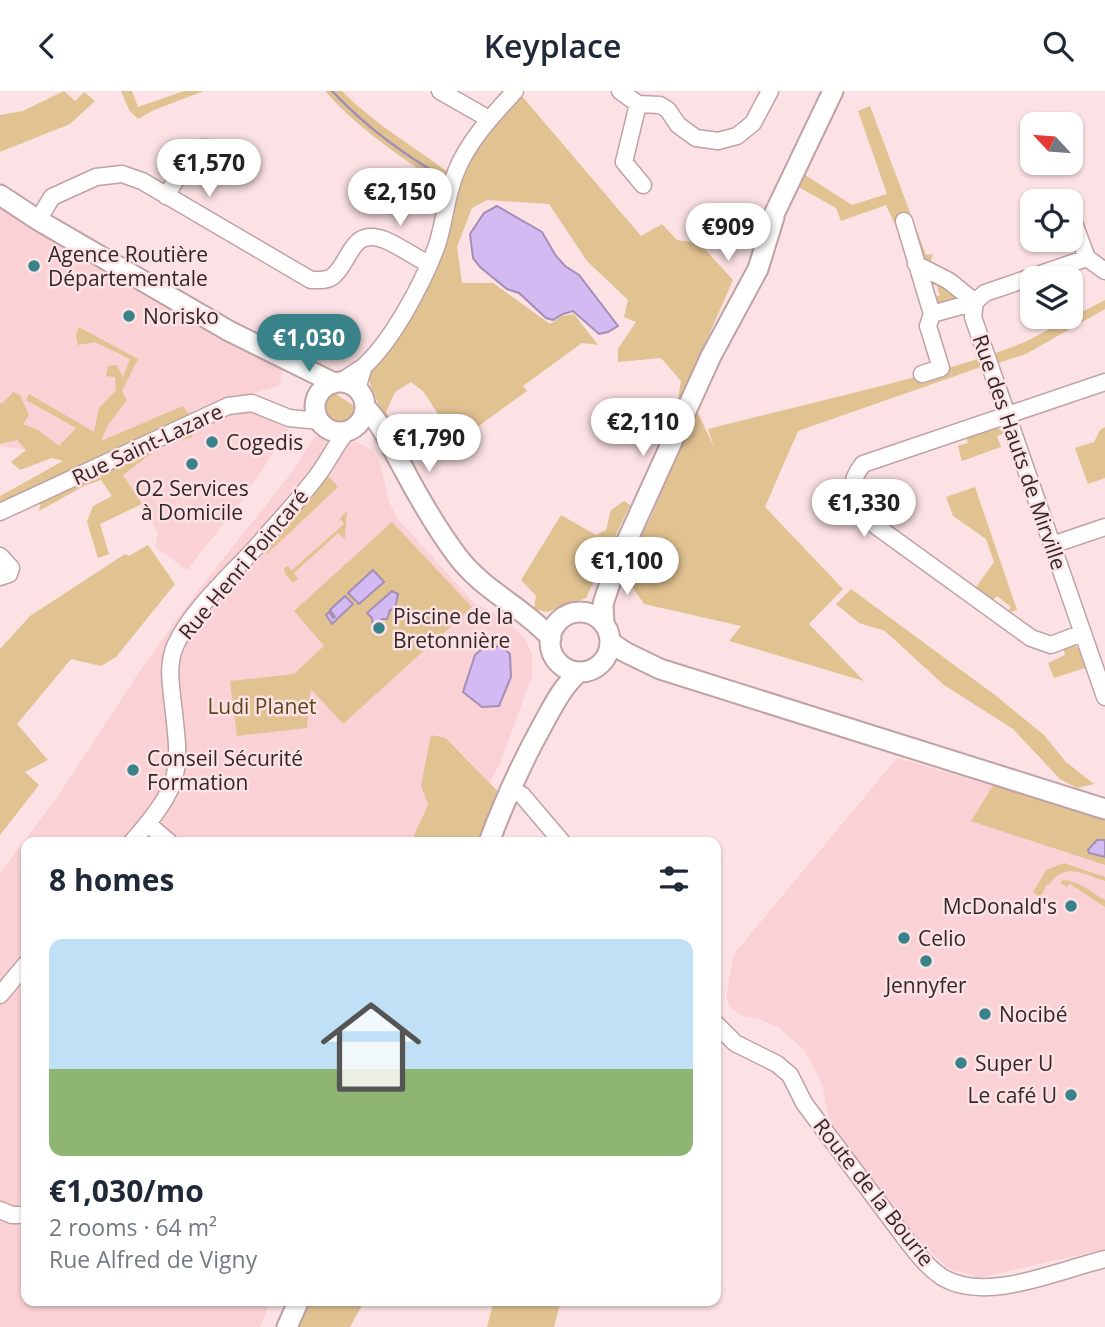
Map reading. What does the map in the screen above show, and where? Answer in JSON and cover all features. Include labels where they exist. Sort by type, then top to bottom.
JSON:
[{"type":"main road","points":[[604,623],[583,612],[565,616],[554,630],[555,657],[570,668],[588,671],[603,661],[610,642],[604,623],[603,604],[616,565],[711,356],[758,269],[774,217],[833,91]]},
{"type":"main road","points":[[0,195],[229,331],[290,362],[344,384],[364,400],[365,407],[361,421],[348,431]]},
{"type":"main road","points":[[290,362],[308,380],[319,414],[337,432],[370,433],[390,444]]},
{"type":"main road","points":[[319,414],[325,387],[344,384]]},
{"type":"main road","points":[[365,407],[379,421],[433,523],[460,560],[499,597],[554,630]]},
{"type":"main road","points":[[583,612],[616,565]]},
{"type":"main road","points":[[610,642],[660,669],[1105,809]]},
{"type":"main road","points":[[603,661],[660,669]]},
{"type":"main road","points":[[493,837],[570,668]]},
{"type":"main road","points":[[275,1327],[284,1306]]},
{"type":"main road","points":[[287,1327],[296,1306]]},
{"type":"street","points":[[440,91],[489,119]]},
{"type":"street","points":[[344,384],[364,366],[404,313],[438,244],[456,173],[467,150],[489,119],[515,91]]},
{"type":"street","points":[[620,91],[638,104],[660,105],[668,110],[678,125],[696,138],[718,141],[737,136],[753,124],[770,91]]},
{"type":"street","points":[[638,104],[624,162],[643,185]]},
{"type":"street","points":[[166,196],[194,150],[208,147],[223,154]]},
{"type":"street","points":[[38,220],[52,197],[96,177],[122,174],[142,181],[311,280],[333,277],[351,249],[363,239],[385,240],[429,264]]},
{"type":"street","points":[[904,221],[932,314],[928,326],[942,368],[922,374]]},
{"type":"street","points":[[1083,247],[1087,258],[1105,271]]},
{"type":"street","points":[[932,314],[975,302],[985,293],[1087,258]]},
{"type":"street","points":[[916,264],[949,281],[975,302]]},
{"type":"street","name":"Rue des Hauts de Mirville","points":[[975,302],[973,317],[1105,697]]},
{"type":"street","points":[[1082,633],[1051,645],[1031,638],[865,518],[852,498],[851,487],[863,464],[1105,382]]},
{"type":"street","name":"Rue Saint-Lazare","points":[[0,512],[228,406],[252,403],[296,419],[319,414]]},
{"type":"street","points":[[319,414],[328,447],[326,463]]},
{"type":"street","name":"Rue Henri Poincaré","points":[[136,837],[164,804],[177,772],[178,753],[170,668],[178,640],[188,624],[312,483],[348,431]]},
{"type":"street","points":[[1052,545],[1105,527]]},
{"type":"street","points":[[0,556],[11,568],[9,574],[0,577]]},
{"type":"street","points":[[514,791],[557,837]]},
{"type":"street","points":[[148,824],[163,837]]},
{"type":"street","points":[[0,995],[21,970]]},
{"type":"street","name":"Route de la Bourie","points":[[721,1029],[735,1043],[782,1067],[790,1075],[804,1103],[921,1259],[941,1277],[953,1283],[982,1288],[1006,1286],[1105,1259]]},
{"type":"street","points":[[0,1210],[21,1215]]},
{"type":"shaded area","points":[[0,202],[283,369],[279,386],[201,409],[104,462],[0,446]]},
{"type":"shaded area","points":[[497,206],[542,232],[556,256],[579,275],[618,326],[599,334],[573,311],[553,320],[546,318],[519,293],[507,289],[480,267],[473,258],[470,234],[484,213]]},
{"type":"shaded area","points":[[243,410],[261,413],[289,430],[237,507],[187,570],[155,547],[158,533],[122,475],[167,443],[197,426]]},
{"type":"shaded area","points":[[315,436],[357,442],[372,450],[380,463],[389,502],[397,518],[473,602],[508,621],[525,639],[532,654],[532,676],[501,761],[490,783],[447,738],[421,786],[428,805],[413,837],[28,837],[58,796],[141,669],[197,592],[292,472]]},
{"type":"shaded area","points":[[373,570],[384,582],[359,604],[348,593]]},
{"type":"shaded area","points":[[392,591],[398,594],[395,608],[390,610],[387,619],[382,619],[378,625],[373,626],[372,618],[367,613]]},
{"type":"shaded area","points":[[345,596],[353,604],[332,624],[326,615],[329,612],[335,617],[330,610]]},
{"type":"shaded area","points":[[501,646],[510,654],[511,677],[499,706],[482,707],[463,692],[475,655],[483,648]]},
{"type":"shaded area","points":[[897,758],[1105,819],[1105,1249],[979,1278],[946,1267],[913,1234],[830,1123],[822,1084],[804,1050],[778,1027],[742,1016],[730,1007],[726,995],[734,954]]},
{"type":"shaded area","points":[[1097,840],[1105,840],[1105,857],[1089,853],[1088,850]]},
{"type":"shaded area","points":[[21,846],[21,1306],[269,1306],[260,1327],[0,1327],[0,874]]},
{"type":"green space","points":[[64,91],[75,101],[84,92],[95,101],[70,124],[0,152],[0,115],[23,111]]},
{"type":"green space","points":[[121,91],[132,91],[138,107],[184,91],[204,91],[138,119],[129,110]]},
{"type":"green space","points":[[325,91],[342,91],[381,124],[450,174],[445,187],[367,131]]},
{"type":"green space","points":[[521,95],[641,236],[662,224],[677,240],[699,243],[733,280],[676,410],[681,381],[661,358],[618,362],[618,349],[636,322],[624,317],[628,300],[587,261],[549,204],[487,200],[472,208],[457,247],[462,283],[493,283],[550,324],[562,316],[574,314],[598,345],[582,343],[523,386],[527,391],[425,465],[421,454],[439,440],[443,422],[423,391],[411,382],[395,392],[386,412],[417,469],[420,484],[372,391],[367,371],[398,333],[460,174],[488,130]]},
{"type":"green space","points":[[870,106],[926,255],[933,254],[930,263],[927,263],[915,247],[907,218],[894,223],[886,205],[841,221],[836,208],[795,185],[802,173],[852,205],[887,194],[858,111]]},
{"type":"green space","points":[[932,278],[960,296],[960,300],[938,309],[932,299],[940,295],[936,284],[928,286],[928,280]]},
{"type":"green space","points":[[1105,300],[1105,309],[1083,322],[1083,312]]},
{"type":"green space","points":[[79,327],[138,359],[122,391],[127,400],[108,425],[101,441],[183,406],[197,426],[191,438],[166,443],[123,475],[142,504],[100,524],[109,554],[98,558],[87,522],[93,506],[112,496],[101,480],[84,486],[39,511],[44,485],[0,506],[0,496],[63,461],[52,458],[20,470],[11,462],[26,450],[17,440],[0,444],[0,403],[13,392],[20,395],[29,415],[23,424],[38,430],[59,446],[76,428],[26,400],[29,394],[94,432],[99,408],[116,390],[115,377],[106,376],[108,366],[117,365],[123,377],[130,359],[95,342],[78,345],[76,335]]},
{"type":"green space","points":[[1050,329],[1070,329],[1026,354],[995,364],[993,354]]},
{"type":"green space","points":[[978,359],[981,367],[798,431],[765,507],[843,589],[809,624],[864,681],[729,641],[741,626],[644,604],[628,581],[629,560],[697,411],[714,447],[708,429]]},
{"type":"green space","points":[[331,391],[356,407],[349,420],[331,422],[321,411],[324,396]]},
{"type":"green space","points":[[993,425],[1005,433],[997,436],[1001,447],[962,461],[958,446],[968,443],[966,435]]},
{"type":"green space","points":[[1105,427],[1105,478],[1088,484],[1075,448],[1094,442],[1100,430]]},
{"type":"green space","points":[[326,477],[338,487],[267,554],[265,548]]},
{"type":"green space","points":[[975,487],[1017,610],[1007,613],[1011,607],[997,596],[991,602],[974,590],[994,562],[986,539],[953,516],[946,497]]},
{"type":"green space","points":[[624,501],[630,505],[586,598],[547,612],[534,609],[536,596],[521,580],[561,515],[596,535],[606,530],[611,510]]},
{"type":"green space","points":[[347,511],[344,539],[338,533],[294,573],[298,579],[293,583],[285,574],[284,568],[287,566],[292,570],[344,524],[340,518]]},
{"type":"green space","name":"Piscine de la Bretonnière","points":[[392,522],[472,607],[343,724],[311,689],[307,728],[237,736],[230,681],[294,674],[324,646],[294,611]]},
{"type":"green space","points":[[148,545],[175,584],[116,657],[101,666],[71,659],[17,724],[48,760],[25,772],[39,785],[0,835],[0,649],[30,616],[125,554],[129,556]]},
{"type":"green space","points":[[851,589],[995,695],[1044,735],[1066,762],[1094,784],[1077,788],[1060,779],[1013,729],[944,685],[885,631],[859,623],[836,604]]},
{"type":"green space","points":[[1071,643],[1080,650],[1085,668],[1054,678],[1048,663],[1065,655],[1063,647]]},
{"type":"green space","points":[[431,735],[446,738],[502,796],[484,837],[413,837],[428,805],[421,786]]},
{"type":"green space","points":[[994,784],[1105,818],[1105,840],[1089,853],[1105,857],[1105,865],[971,821]]},
{"type":"green space","points":[[1064,863],[1105,877],[1105,881],[1068,871],[1047,884],[1040,898],[1033,892],[1046,870]]},
{"type":"green space","points":[[1063,880],[1079,884],[1105,900],[1105,907],[1070,884],[1067,887],[1060,883]]},
{"type":"green space","points":[[299,1306],[362,1306],[350,1327],[290,1327]]},
{"type":"green space","points":[[492,1306],[559,1306],[554,1327],[487,1327]]},
{"type":"waterway","points":[[332,91],[358,117],[387,140],[448,180]]},
{"type":"place","name":"Agence Routière Départementale","points":[[34,266]]},
{"type":"place","name":"Norisko","points":[[129,316]]},
{"type":"place","name":"Cogedis","points":[[212,442]]},
{"type":"place","name":"O2 Services à Domicile","points":[[192,464]]},
{"type":"place","name":"Piscine de la Bretonnière","points":[[379,628]]},
{"type":"place","name":"Conseil Sécurité Formation","points":[[133,770]]},
{"type":"place","name":"McDonald's","points":[[1071,906]]},
{"type":"place","name":"Celio","points":[[904,938]]},
{"type":"place","name":"Jennyfer","points":[[926,961]]},
{"type":"place","name":"Nocibé","points":[[985,1014]]},
{"type":"place","name":"Super U","points":[[961,1063]]},
{"type":"place","name":"Le café U","points":[[1071,1095]]},
{"type":"park label","name":"Ludi Planet","points":[[262,706]]}]
